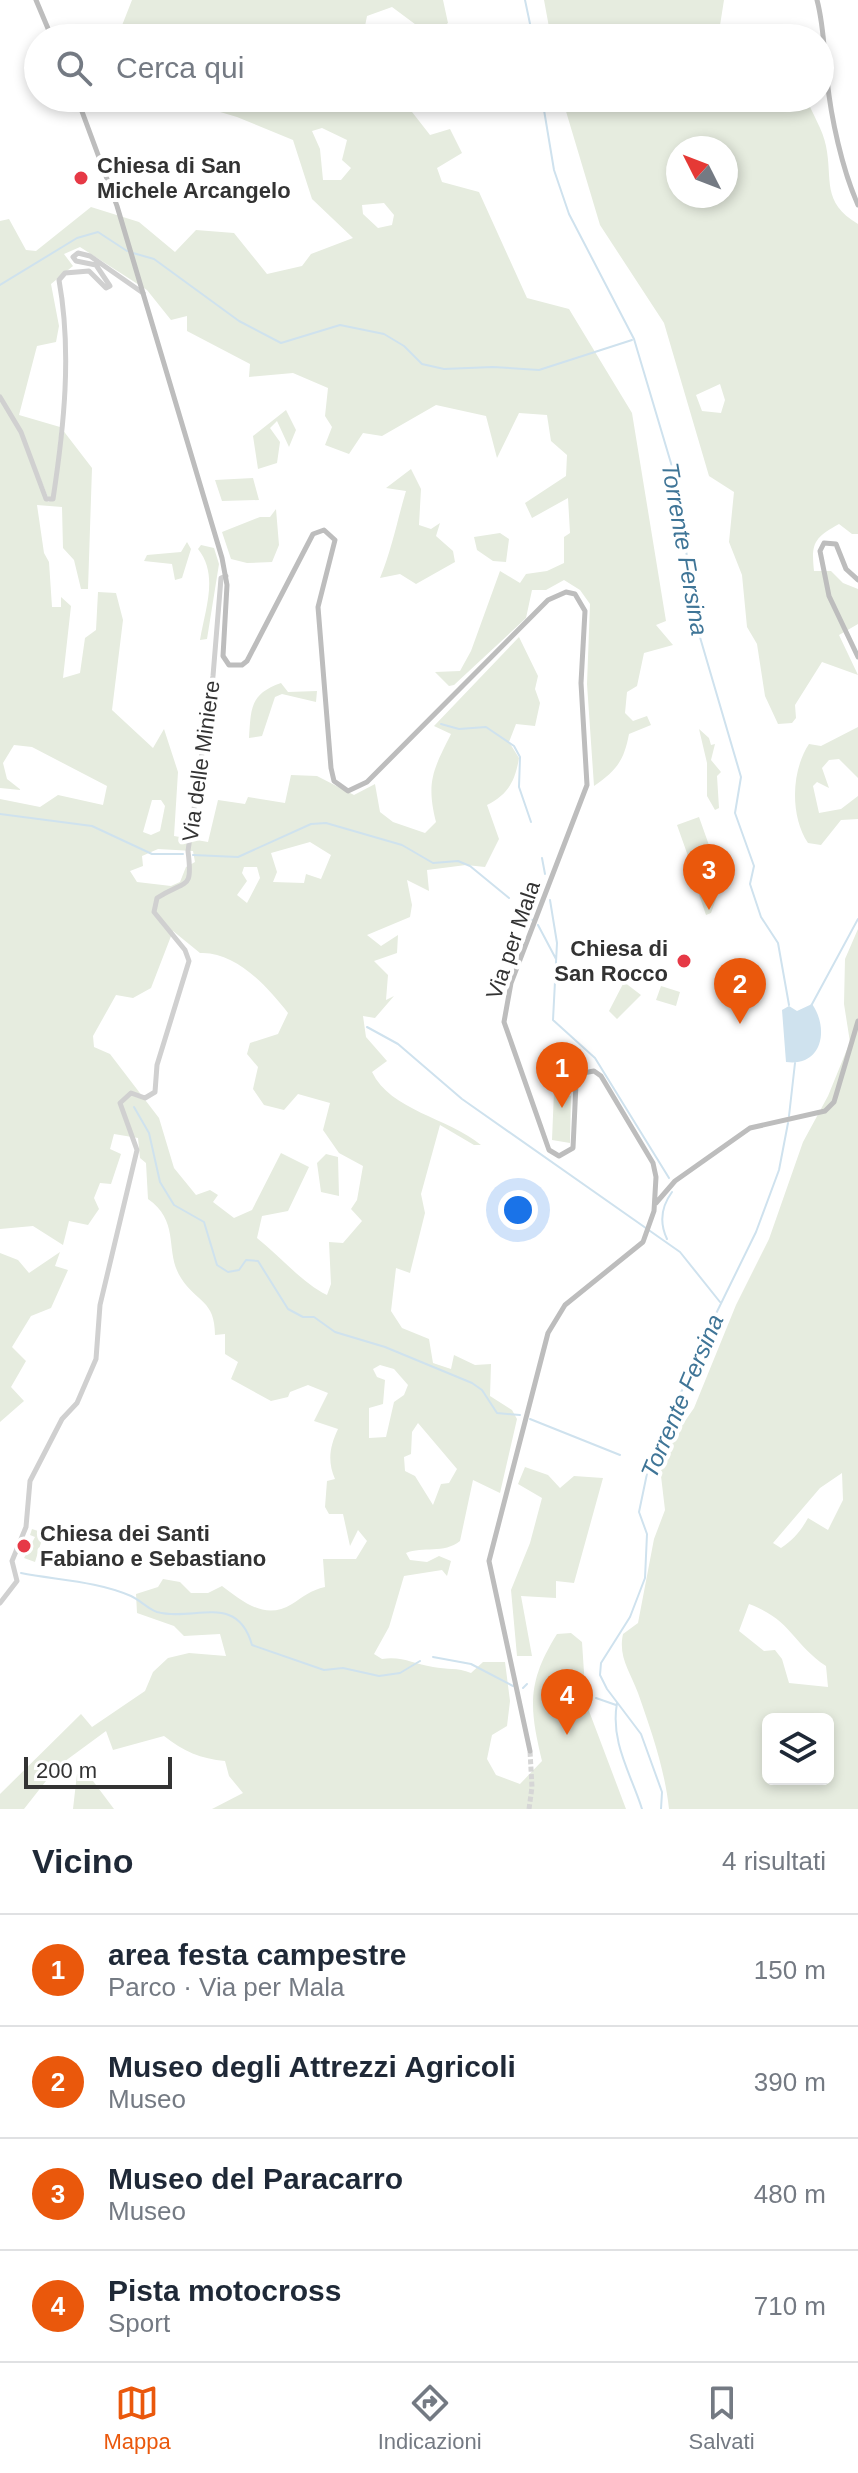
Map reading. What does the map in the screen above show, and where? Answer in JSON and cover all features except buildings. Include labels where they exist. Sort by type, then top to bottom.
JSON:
[{"type":"main road","points":[[36,0],[46,24]]},
{"type":"main road","points":[[817,0],[820,24]]},
{"type":"main road","points":[[82,112],[117,206],[226,576]]},
{"type":"main road","points":[[833,112],[847,181],[858,205]]},
{"type":"main road","name":"Via per Mala","points":[[226,576],[223,656],[229,665],[235,666],[247,661],[313,534],[324,530],[335,540],[318,607],[319,645],[331,768],[334,781],[348,791],[367,782],[548,600],[566,592],[575,594],[585,611],[581,683],[587,785],[511,983],[504,1022],[545,1143],[553,1154],[564,1155],[573,1148],[576,1084],[583,1073],[594,1071],[601,1076],[653,1163],[656,1184]]},
{"type":"main road","points":[[858,580],[846,569],[836,544],[824,543],[820,551],[829,596],[858,657]]},
{"type":"main road","points":[[655,1204],[668,1188],[743,1132],[760,1125],[825,1111],[834,1102],[858,1021]]},
{"type":"main road","points":[[530,1751],[489,1561],[548,1333],[565,1305],[632,1252],[649,1231],[656,1184],[668,1188]]},
{"type":"street","points":[[0,397],[21,432],[46,499],[53,499],[67,400],[64,311],[59,280],[65,273],[89,271],[106,288],[110,286],[96,265],[76,261],[73,257],[78,253],[90,256],[143,293]]},
{"type":"street","name":"Via delle Miniere","points":[[0,1603],[17,1581],[12,1561],[26,1527],[30,1481],[57,1428],[81,1394],[96,1359],[100,1305],[137,1150],[120,1103],[131,1093],[145,1098],[155,1092],[157,1065],[189,961],[185,950],[154,912],[154,905],[157,898],[187,884],[192,874],[188,851],[213,676],[221,578],[226,576]]},
{"type":"shaded area","points":[[132,0],[443,0],[448,23],[415,24],[392,7],[367,16],[365,24],[123,24]]},
{"type":"shaded area","points":[[544,0],[724,0],[720,24],[548,24]]},
{"type":"shaded area","points":[[220,112],[412,112],[430,135],[450,129],[462,153],[437,168],[442,182],[479,192],[527,298],[569,309],[632,413],[666,621],[656,625],[673,645],[644,653],[637,686],[627,692],[625,713],[633,721],[647,716],[651,725],[629,734],[618,764],[594,786],[587,684],[590,604],[580,590],[564,580],[546,590],[532,590],[526,618],[454,685],[449,686],[435,672],[460,671],[471,651],[500,571],[520,583],[526,574],[547,571],[564,563],[564,537],[570,533],[568,498],[532,518],[525,503],[566,476],[567,455],[551,441],[547,415],[519,413],[497,458],[486,416],[436,405],[382,436],[363,433],[349,454],[325,445],[332,427],[325,416],[328,388],[293,373],[249,377],[250,364],[187,331],[187,316],[171,320],[147,290],[80,247],[64,254],[73,266],[51,284],[59,326],[56,342],[37,346],[19,415],[60,427],[53,499],[49,500],[22,432],[0,396],[0,221],[9,219],[26,250],[36,251],[91,207],[139,222],[175,252],[196,230],[234,233],[267,274],[302,266],[311,254],[353,238],[312,199],[293,140]],"holes":[[[322,128],[347,140],[342,160],[351,168],[341,180],[323,180],[320,149],[312,131]],[[384,203],[394,215],[392,225],[378,228],[363,214],[362,205]]]},
{"type":"shaded area","points":[[566,112],[813,112],[825,140],[833,199],[846,216],[858,224],[858,534],[852,534],[839,524],[819,538],[813,554],[814,571],[831,571],[843,583],[858,589],[858,624],[839,635],[858,675],[822,662],[795,705],[796,718],[792,723],[778,724],[765,696],[757,644],[747,627],[742,575],[729,542],[734,492],[709,476],[664,323],[600,225]],"holes":[[[720,384],[725,400],[721,413],[702,411],[696,395]]]},
{"type":"shaded area","points":[[0,398],[10,411],[48,502],[54,499],[62,429],[92,468],[88,589],[81,589],[74,560],[63,548],[62,507],[37,505],[44,553],[49,562],[52,607],[61,607],[61,597],[71,606],[63,678],[80,673],[85,638],[96,630],[98,592],[116,593],[123,620],[112,710],[153,748],[164,729],[178,772],[174,836],[208,842],[218,800],[245,804],[248,797],[285,803],[291,775],[317,776],[354,795],[375,784],[380,812],[393,822],[425,833],[436,822],[433,776],[451,734],[434,726],[519,637],[538,676],[535,689],[540,703],[535,726],[516,724],[509,742],[519,758],[515,774],[505,792],[487,805],[499,839],[485,867],[466,865],[427,870],[429,891],[407,880],[412,905],[410,917],[367,935],[381,946],[398,935],[397,953],[374,961],[388,975],[386,1000],[394,996],[375,1018],[363,1016],[366,1037],[387,1061],[372,1072],[392,1096],[481,1145],[474,1145],[440,1125],[421,1194],[425,1213],[410,1273],[396,1268],[391,1311],[402,1328],[429,1339],[433,1363],[451,1369],[454,1355],[475,1365],[491,1364],[490,1396],[512,1410],[517,1419],[500,1493],[473,1480],[460,1541],[440,1549],[406,1553],[410,1560],[427,1562],[439,1556],[451,1561],[447,1576],[442,1570],[404,1576],[389,1627],[374,1654],[382,1659],[402,1659],[471,1673],[483,1662],[505,1662],[510,1701],[507,1726],[492,1735],[487,1759],[496,1775],[520,1784],[542,1761],[533,1710],[540,1666],[557,1634],[571,1633],[582,1642],[586,1703],[626,1809],[212,1809],[243,1793],[229,1776],[225,1761],[193,1753],[164,1736],[113,1750],[106,1731],[57,1767],[24,1809],[0,1809],[0,1794],[81,1714],[92,1727],[145,1691],[153,1672],[168,1658],[189,1653],[226,1656],[220,1634],[184,1636],[174,1626],[137,1613],[136,1594],[158,1587],[163,1579],[180,1582],[191,1593],[208,1593],[222,1586],[254,1607],[282,1609],[325,1587],[323,1559],[356,1559],[367,1541],[358,1530],[350,1546],[343,1514],[329,1514],[325,1507],[327,1481],[335,1479],[330,1454],[338,1429],[314,1421],[328,1393],[308,1385],[290,1392],[288,1397],[271,1401],[231,1379],[238,1362],[225,1354],[225,1334],[215,1335],[208,1308],[187,1286],[176,1268],[165,1217],[148,1199],[146,1163],[140,1158],[138,1138],[114,1134],[110,1149],[121,1154],[111,1184],[100,1183],[94,1198],[99,1209],[88,1225],[69,1221],[63,1245],[33,1226],[0,1229],[0,799],[40,807],[58,795],[103,805],[107,786],[32,747],[14,745],[3,763],[7,779],[21,790],[0,788]],"holes":[[[152,800],[161,800],[165,806],[160,831],[151,835],[143,832]],[[310,842],[331,855],[321,879],[306,874],[304,883],[273,882],[277,872],[271,853]],[[158,849],[193,851],[195,862],[186,867],[180,882],[171,886],[137,882],[130,871],[143,866],[142,856]],[[244,867],[257,867],[260,878],[247,903],[237,895],[247,881],[242,873]],[[173,931],[200,953],[213,954],[238,964],[288,1013],[278,1034],[250,1043],[247,1054],[258,1067],[253,1089],[264,1105],[284,1110],[298,1094],[330,1103],[323,1130],[339,1153],[363,1166],[357,1200],[351,1209],[362,1221],[343,1243],[329,1242],[331,1284],[327,1295],[257,1238],[262,1216],[288,1211],[309,1167],[281,1153],[252,1210],[234,1218],[213,1202],[218,1195],[210,1190],[196,1195],[174,1168],[159,1118],[110,1054],[94,1047],[93,1036],[116,995],[133,998],[151,988]],[[380,1365],[394,1369],[408,1385],[404,1395],[394,1402],[386,1437],[369,1438],[369,1408],[383,1404],[385,1380],[377,1377],[373,1369]],[[418,1423],[457,1469],[449,1483],[441,1484],[433,1505],[415,1476],[405,1471],[404,1457],[411,1454],[412,1432]]]},
{"type":"shaded area","points":[[286,410],[296,430],[289,447],[277,421],[270,428],[280,442],[277,463],[258,469],[253,436]]},
{"type":"shaded area","points":[[411,469],[421,489],[419,525],[431,529],[440,523],[436,536],[453,551],[455,562],[416,584],[400,574],[380,578],[406,491],[386,488]]},
{"type":"shaded area","points":[[253,478],[259,500],[222,501],[215,480]]},
{"type":"shaded area","points":[[276,509],[279,545],[272,562],[247,563],[231,559],[222,532],[260,517],[270,517]]},
{"type":"shaded area","points":[[500,533],[509,539],[506,562],[493,561],[477,550],[474,537]]},
{"type":"shaded area","points":[[187,542],[191,549],[182,578],[175,580],[172,564],[144,561],[147,555],[181,552]]},
{"type":"shaded area","points":[[201,545],[214,548],[219,564],[207,639],[200,640],[209,581],[208,570],[198,549]]},
{"type":"shaded area","points":[[281,683],[288,692],[317,691],[316,702],[282,694],[275,697],[262,736],[249,738],[254,703],[263,692]]},
{"type":"shaded area","points":[[858,727],[858,778],[839,759],[829,760],[822,768],[829,788],[817,782],[813,786],[819,813],[841,809],[858,796],[858,819],[841,820],[821,845],[808,843],[798,820],[795,794],[803,755],[809,744],[821,746]]},
{"type":"shaded area","points":[[699,729],[709,738],[711,745],[715,744],[711,760],[721,772],[717,776],[719,808],[715,810],[707,796],[707,763]]},
{"type":"shaded area","points":[[699,817],[716,865],[694,873],[677,825]]},
{"type":"shaded area","points":[[712,871],[721,872],[724,876],[711,913],[706,915],[694,880]]},
{"type":"shaded area","points":[[858,929],[858,1809],[669,1809],[657,1750],[622,1650],[623,1634],[638,1623],[654,1539],[665,1510],[659,1459],[694,1408],[736,1305],[769,1239],[803,1142],[828,1096],[850,1042],[844,1004],[845,959]],"holes":[[[842,1473],[843,1500],[828,1530],[808,1518],[796,1535],[781,1548],[773,1543],[820,1488]],[[749,1604],[783,1624],[826,1666],[828,1687],[789,1683],[782,1659],[775,1650],[764,1651],[739,1631]]]},
{"type":"shaded area","points":[[624,982],[641,995],[617,1019],[609,1011]]},
{"type":"shaded area","points":[[661,986],[680,992],[676,1006],[656,1000]]},
{"type":"shaded area","points":[[554,1091],[571,1096],[570,1143],[552,1140]]},
{"type":"shaded area","points":[[326,1154],[338,1157],[339,1196],[321,1192],[317,1163]]},
{"type":"shaded area","points":[[60,1252],[55,1266],[68,1270],[51,1308],[31,1316],[12,1347],[26,1361],[11,1387],[24,1401],[0,1422],[0,1253],[18,1260],[29,1273]]},
{"type":"shaded area","points":[[525,1467],[548,1475],[560,1488],[574,1476],[603,1478],[574,1583],[556,1581],[556,1598],[521,1596],[532,1656],[517,1656],[511,1590],[530,1543],[542,1498],[518,1484]]},
{"type":"shaded area","points":[[32,1529],[44,1533],[35,1562],[24,1558],[35,1537],[30,1535]]},
{"type":"shaded area","points":[[77,1774],[90,1777],[114,1809],[73,1809]]},
{"type":"water","points":[[812,1004],[820,1024],[819,1044],[808,1058],[786,1062],[782,1010],[789,1006],[797,1011]]},
{"type":"waterway","name":"Torrente Fersina","points":[[525,0],[530,24]]},
{"type":"waterway","name":"Torrente Fersina","points":[[544,112],[554,170],[569,214],[634,339],[676,480],[697,627],[741,777],[735,813],[754,866],[750,884],[761,917],[778,943],[789,1005]]},
{"type":"waterway","points":[[0,285],[77,238],[98,232],[127,251]]},
{"type":"waterway","points":[[133,253],[154,259],[239,321],[281,343],[340,325],[384,334],[404,346],[422,364],[444,369],[493,367],[539,370],[632,340]]},
{"type":"waterway","points":[[441,724],[459,729],[486,727],[514,746],[520,757],[519,787],[531,822]]},
{"type":"waterway","points":[[0,814],[92,826],[152,854],[183,854]]},
{"type":"waterway","points":[[193,855],[238,857],[311,824],[326,823],[402,845],[433,863],[458,861],[470,866],[509,898]]},
{"type":"waterway","points":[[542,858],[545,874]]},
{"type":"waterway","points":[[550,900],[557,943],[553,1020],[595,1058],[669,1178]]},
{"type":"waterway","points":[[521,907],[532,920]]},
{"type":"waterway","points":[[811,1006],[858,919]]},
{"type":"waterway","points":[[538,925],[556,959]]},
{"type":"waterway","points":[[367,1027],[398,1044],[462,1099],[680,1252],[720,1302]]},
{"type":"waterway","name":"Torrente Fersina","points":[[789,1116],[795,1063]]},
{"type":"waterway","points":[[134,1107],[149,1133],[160,1182],[174,1205],[204,1222],[217,1265],[228,1272],[239,1270],[246,1260],[258,1261],[288,1309],[303,1317],[314,1317],[335,1332],[385,1347],[472,1383],[482,1390],[497,1413],[520,1415]]},
{"type":"waterway","name":"Torrente Fersina","points":[[661,1809],[662,1792],[641,1734],[607,1689],[600,1675],[601,1663],[630,1617],[645,1578],[647,1534],[639,1512],[649,1464],[669,1412],[693,1372],[708,1330],[756,1232],[779,1170],[788,1123]]},
{"type":"waterway","points":[[667,1239],[662,1215],[672,1192]]},
{"type":"waterway","points":[[530,1419],[620,1455]]},
{"type":"waterway","points":[[21,1573],[104,1587],[131,1596],[157,1612],[225,1614],[236,1619],[245,1629],[252,1645],[324,1670],[343,1668],[379,1676],[400,1673],[420,1661]]},
{"type":"waterway","points":[[433,1657],[471,1664],[513,1686]]},
{"type":"waterway","points":[[523,1688],[527,1684]]},
{"type":"waterway","points":[[596,1698],[616,1705]]},
{"type":"waterway","points":[[617,1703],[619,1744],[642,1809]]},
{"type":"tunnel","points":[[529,1809],[532,1787],[530,1751]]},
{"type":"place","name":"Chiesa di San Michele Arcangelo","points":[[81,178]]},
{"type":"place","name":"Museo del Paracarro","points":[[709,910]]},
{"type":"place","name":"Chiesa di San Rocco","points":[[684,961]]},
{"type":"place","name":"Museo degli Attrezzi Agricoli","points":[[740,1024]]},
{"type":"place","name":"area festa campestre","points":[[562,1108]]},
{"type":"place","name":"Chiesa dei Santi Fabiano e Sebastiano","points":[[24,1546]]},
{"type":"place","name":"Pista motocross","points":[[567,1735]]}]
